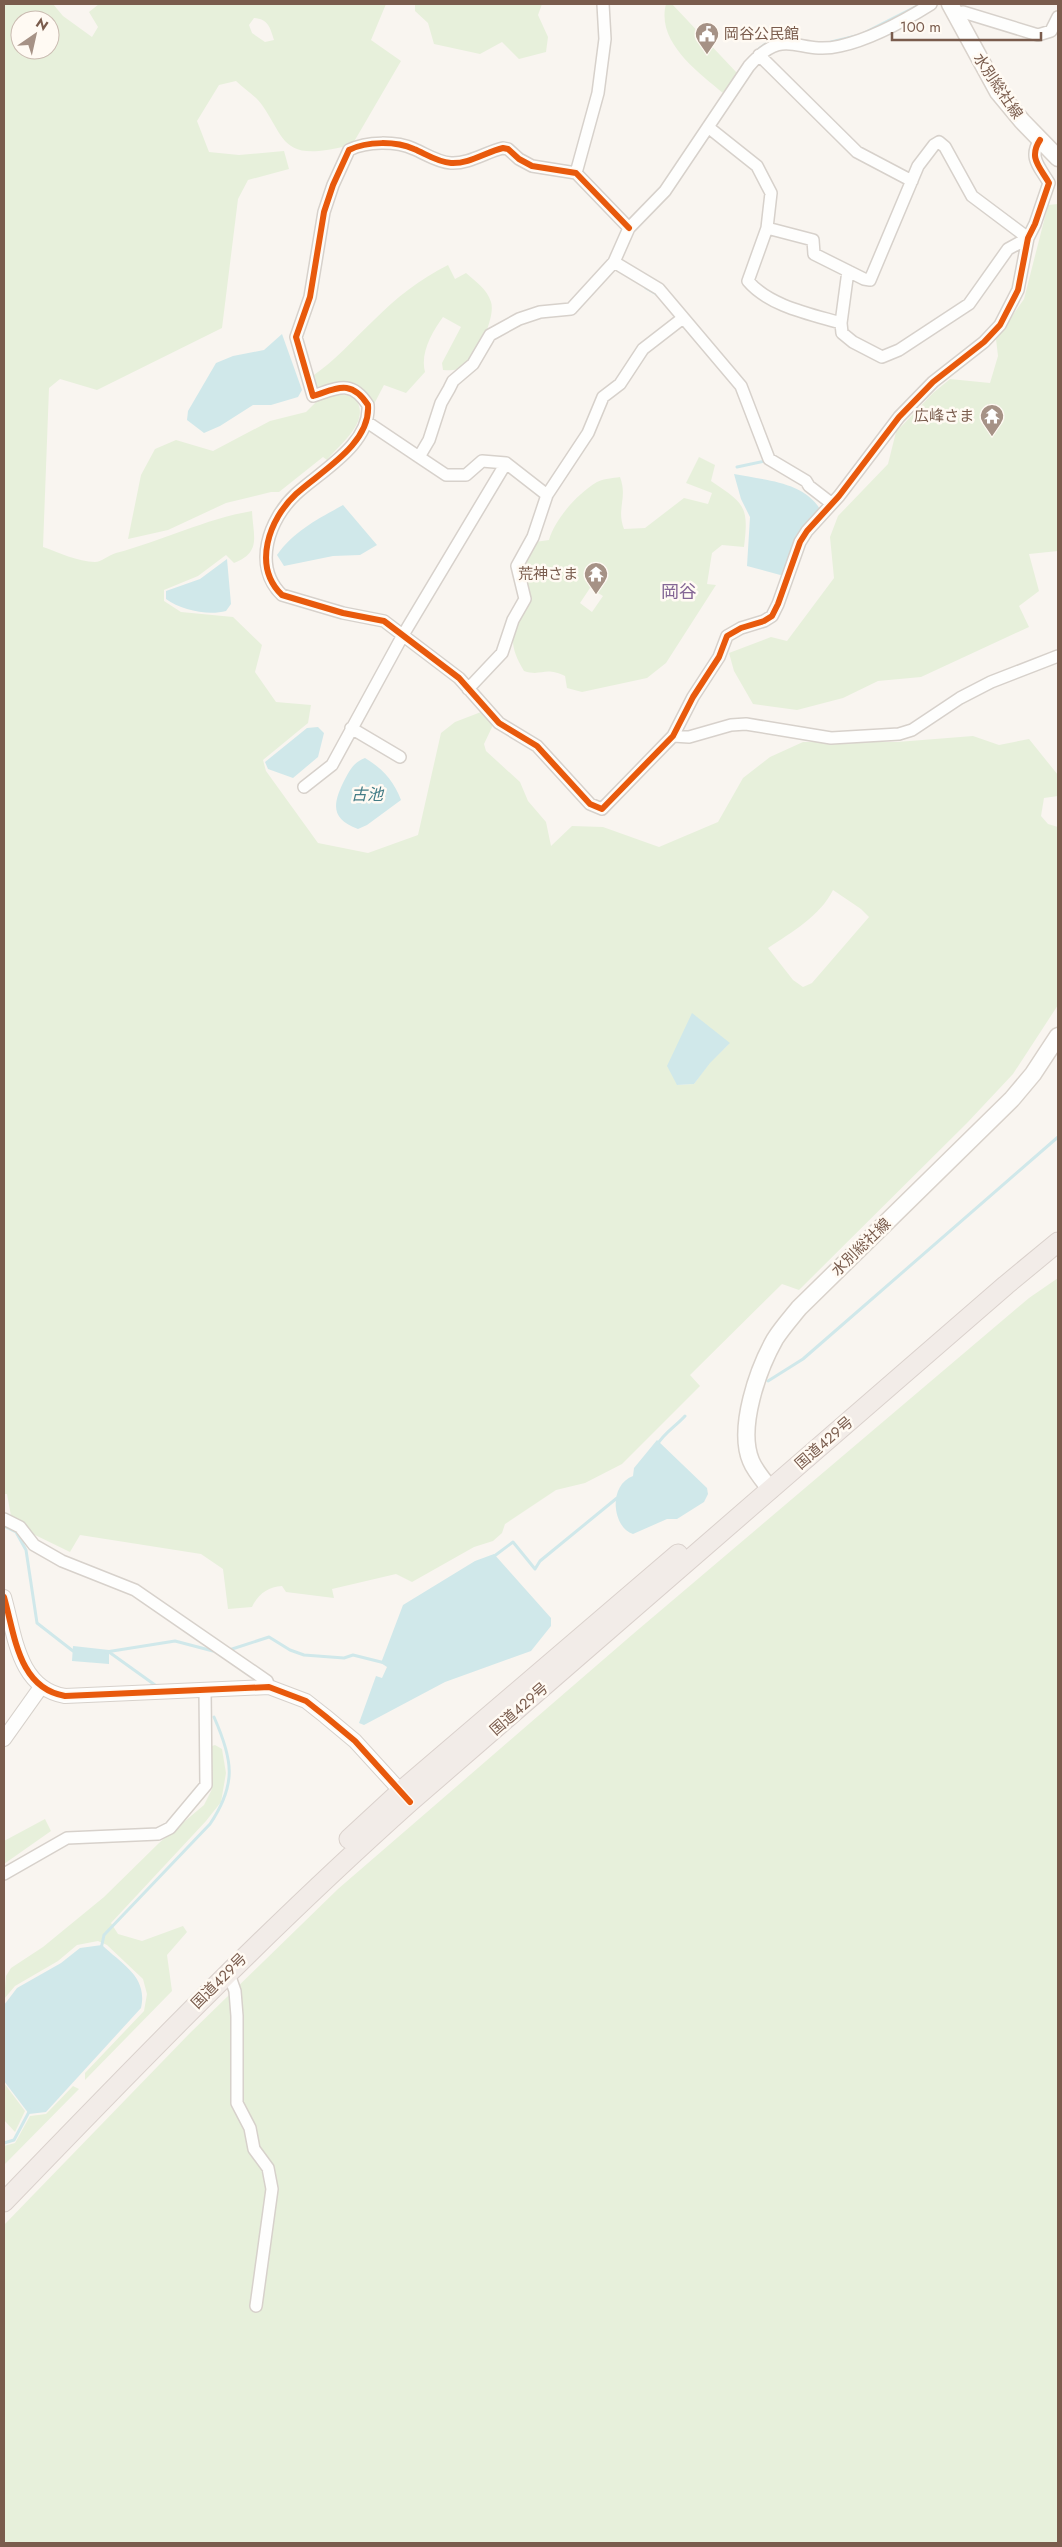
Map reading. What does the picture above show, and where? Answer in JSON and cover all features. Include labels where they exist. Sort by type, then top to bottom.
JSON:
[{"type":"highway","name":"国道429号","points":[[767,1485],[998,1276],[1058,1227]]},
{"type":"highway","name":"国道429号","points":[[4,2183],[222,1962],[405,1797],[767,1485],[1058,1242]]},
{"type":"highway","name":"国道429号","points":[[4,2202],[228,1972],[405,1797]]},
{"type":"main road","name":"水別総社線","points":[[953,9],[998,92],[1058,158]]},
{"type":"main road","name":"水別総社線","points":[[767,1485],[751,1462],[746,1442],[747,1425],[751,1400],[767,1355],[776,1337],[799,1308],[1012,1099],[1033,1074],[1058,1036]]},
{"type":"street","points":[[576,173],[598,93],[605,39],[604,4]]},
{"type":"street","points":[[419,457],[429,440],[441,403],[448,389],[453,381],[473,364],[490,335],[519,319],[540,312],[572,309],[613,263],[629,228],[665,191],[759,55],[779,43],[799,44],[812,49],[840,46],[866,37],[931,4]]},
{"type":"street","points":[[953,9],[1038,35],[1051,31],[1058,17]]},
{"type":"street","points":[[759,55],[857,152],[912,181]]},
{"type":"street","points":[[708,127],[757,166],[771,193],[767,228],[748,281],[765,296],[805,313],[841,323]]},
{"type":"street","points":[[629,228],[576,173],[532,166],[519,159],[508,149],[503,148],[467,161],[452,163],[441,162],[413,148],[392,145],[372,144],[355,147],[346,154],[324,212],[310,297],[296,337],[314,396],[342,386],[354,389],[368,405],[368,422],[346,452],[328,470],[296,494],[286,505],[269,535],[265,562],[273,585],[282,595],[343,613],[384,621],[404,635],[459,678],[499,724],[537,746],[596,808],[602,809],[608,805],[672,736],[693,697],[719,657],[727,636],[741,628],[764,621],[772,616],[800,542],[831,503],[840,496],[913,401],[991,336],[1000,325],[1018,290],[1028,238],[1054,183],[1034,157],[1034,149],[1040,140]]},
{"type":"street","points":[[767,228],[813,240],[814,254],[870,280],[918,166],[934,144],[942,143],[972,196],[1028,238]]},
{"type":"street","points":[[848,271],[841,323],[842,333],[853,342],[882,357],[899,350],[969,304],[1008,249],[1028,238]]},
{"type":"street","points":[[613,263],[659,290],[741,386],[769,459],[806,481],[831,503]]},
{"type":"street","points":[[468,688],[502,653],[513,620],[525,599],[517,566],[533,537],[547,495],[588,434],[603,397],[620,384],[643,349],[683,318]]},
{"type":"street","points":[[368,422],[446,475],[466,475],[482,461],[506,463],[547,495]]},
{"type":"street","points":[[304,787],[332,765],[404,635],[506,463]]},
{"type":"street","points":[[672,736],[689,738],[731,725],[746,724],[831,738],[899,734],[912,730],[960,698],[991,682],[1058,656]]},
{"type":"street","points":[[351,728],[400,757]]},
{"type":"street","points":[[4,1519],[20,1527],[34,1545],[62,1561],[135,1590],[267,1681],[269,1688]]},
{"type":"street","points":[[4,1597],[24,1666],[41,1688],[65,1696],[269,1688],[306,1701],[326,1716],[354,1741],[405,1797]]},
{"type":"street","points":[[4,1739],[41,1688]]},
{"type":"street","points":[[4,1874],[67,1838],[158,1834],[170,1828],[206,1785],[204,1690]]},
{"type":"street","points":[[228,1972],[235,1991],[237,2016],[238,2103],[250,2128],[254,2148],[268,2168],[272,2189],[256,2306]]},
{"type":"green space","points":[[4,4],[53,4],[58,10],[10,10],[10,60],[60,60],[60,12],[92,37],[98,27],[89,12],[99,4],[386,4],[371,40],[401,61],[355,140],[349,144],[335,149],[312,151],[292,147],[280,134],[259,102],[236,81],[219,85],[197,121],[209,152],[239,155],[284,151],[289,169],[248,180],[238,199],[222,328],[97,390],[60,379],[49,388],[43,547],[75,559],[97,562],[116,553],[217,519],[252,511],[254,542],[249,554],[234,563],[226,555],[198,576],[164,590],[164,601],[181,612],[233,617],[262,645],[255,672],[276,702],[311,705],[308,723],[263,760],[266,771],[318,843],[368,853],[418,835],[441,733],[455,722],[481,712],[493,725],[484,744],[486,751],[520,782],[528,801],[546,822],[551,846],[572,826],[603,827],[659,847],[718,822],[743,778],[770,757],[803,742],[897,742],[973,736],[999,745],[1029,739],[1058,775],[1058,796],[1044,798],[1041,816],[1048,824],[1058,827],[1058,1005],[1013,1074],[967,1123],[799,1290],[782,1284],[690,1375],[700,1386],[622,1464],[585,1483],[556,1490],[505,1524],[502,1533],[493,1541],[474,1547],[412,1582],[396,1574],[332,1589],[334,1598],[286,1592],[282,1586],[268,1590],[260,1595],[252,1607],[228,1609],[223,1569],[201,1554],[80,1535],[70,1552],[35,1535],[11,1516],[7,1494],[4,1494]],"holes":[[[254,18],[265,22],[270,28],[274,40],[265,42],[252,33],[249,25]],[[833,890],[861,909],[869,917],[812,983],[803,987],[793,980],[768,948],[813,916]],[[730,1043],[709,1063],[694,1084],[677,1085]]]},
{"type":"green space","points":[[415,4],[542,4],[538,15],[548,37],[546,52],[519,59],[502,42],[480,54],[434,44],[428,23],[415,11]]},
{"type":"green space","points":[[666,4],[672,4],[737,73],[723,93],[691,66],[673,43],[667,31],[665,18]]},
{"type":"green space","points":[[1058,204],[1058,551],[1029,554],[1039,591],[1019,606],[1029,627],[921,677],[878,681],[843,698],[797,710],[753,704],[734,671],[729,653],[771,637],[787,641],[834,578],[830,537],[838,516],[888,464],[896,432],[933,393],[950,379],[990,383],[998,356],[996,339],[1024,299],[1048,205]]},
{"type":"green space","points":[[448,265],[455,279],[466,273],[484,289],[491,302],[491,317],[484,336],[475,353],[465,365],[455,370],[443,370],[442,363],[461,327],[443,317],[428,343],[424,358],[425,372],[406,393],[384,385],[373,406],[361,390],[349,384],[335,385],[316,391],[311,377],[336,357],[400,297],[428,276]]},
{"type":"green space","points":[[339,394],[353,396],[359,405],[360,413],[354,430],[327,460],[323,457],[279,492],[271,492],[226,503],[168,530],[128,539],[141,475],[155,449],[176,440],[213,451],[270,421],[306,412],[317,401]]},
{"type":"green space","points":[[699,457],[715,465],[711,481],[738,501],[745,514],[744,547],[722,545],[712,553],[707,584],[716,585],[666,663],[647,678],[582,692],[567,688],[565,676],[558,673],[530,673],[524,671],[518,660],[513,643],[519,620],[530,600],[521,568],[535,542],[549,540],[556,524],[568,508],[582,493],[599,481],[620,477],[623,491],[621,515],[624,529],[645,528],[684,498],[708,504],[712,493],[686,483]],"holes":[[[590,588],[603,596],[592,612],[580,603]]]},
{"type":"green space","points":[[1058,1278],[1058,2543],[4,2543],[4,2225],[190,2033],[338,1889],[633,1634],[1029,1298]]},
{"type":"green space","points":[[215,1745],[222,1749],[226,1773],[221,1802],[206,1821],[111,1923],[118,1934],[142,1941],[183,1926],[187,1932],[167,1955],[172,1991],[85,2080],[85,2073],[144,2011],[147,1994],[143,1979],[107,1945],[98,1941],[77,1945],[58,1961],[15,1986],[4,1999],[6,1976],[11,1968],[43,1947],[104,1897],[159,1843],[204,1805],[212,1789],[212,1746]]},
{"type":"green space","points":[[45,1819],[51,1831],[4,1864],[4,1841]]},
{"type":"green space","points":[[4,2083],[25,2111],[15,2132],[4,2120]]},
{"type":"green space","points":[[73,2086],[79,2089],[4,2165],[4,2146],[15,2143],[30,2116],[46,2114]]},
{"type":"water","points":[[282,334],[302,390],[298,397],[271,405],[253,405],[220,426],[204,433],[187,420],[188,411],[216,363],[233,356],[264,350]]},
{"type":"water","points":[[734,474],[769,480],[793,487],[813,500],[820,509],[784,576],[747,566],[750,517],[741,499]]},
{"type":"water","points":[[343,505],[377,545],[360,555],[333,556],[284,566],[277,555],[291,539],[307,526]]},
{"type":"water","points":[[227,559],[231,604],[226,611],[211,613],[195,611],[166,599],[166,591],[200,579]]},
{"type":"water","points":[[318,727],[324,733],[318,757],[293,778],[268,769],[265,762],[307,728]]},
{"type":"water","name":"古池","points":[[365,758],[387,776],[401,800],[367,825],[358,829],[343,821],[339,816],[336,805],[339,791],[349,772],[357,762]]},
{"type":"water","points":[[692,1013],[730,1043],[710,1063],[694,1084],[677,1085],[667,1066]]},
{"type":"water","points":[[657,1440],[707,1488],[708,1494],[704,1502],[677,1519],[667,1519],[633,1534],[626,1530],[617,1516],[616,1497],[619,1488],[633,1476],[634,1468]]},
{"type":"water","points":[[494,1554],[551,1618],[551,1626],[531,1651],[445,1682],[364,1725],[359,1723],[376,1676],[382,1678],[387,1667],[381,1663],[403,1605],[475,1561]]},
{"type":"water","points":[[73,1646],[109,1650],[109,1664],[72,1661]]},
{"type":"water","points":[[102,1945],[132,1972],[137,1980],[141,1988],[141,2008],[46,2112],[29,2114],[4,2081],[4,2005],[17,1988],[61,1963],[80,1948]]},
{"type":"waterway","points":[[864,33],[921,4]]},
{"type":"waterway","points":[[831,42],[856,36]]},
{"type":"waterway","points":[[756,52],[774,40],[796,39]]},
{"type":"waterway","points":[[646,288],[658,295]]},
{"type":"waterway","points":[[737,467],[765,461]]},
{"type":"waterway","points":[[768,1381],[803,1359],[1058,1137]]},
{"type":"waterway","points":[[657,1445],[685,1416]]},
{"type":"waterway","points":[[493,1557],[513,1542],[535,1569],[540,1561],[617,1498]]},
{"type":"waterway","points":[[4,1526],[16,1532],[26,1550],[37,1623],[73,1651]]},
{"type":"waterway","points":[[229,1650],[269,1637],[290,1650],[304,1655],[344,1658],[353,1655],[385,1663]]},
{"type":"waterway","points":[[106,1652],[175,1641],[213,1651]]},
{"type":"waterway","points":[[109,1652],[155,1685]]},
{"type":"waterway","points":[[101,1949],[104,1935],[210,1824],[219,1810],[225,1796],[229,1772],[225,1746],[214,1717]]},
{"type":"waterway","points":[[4,2143],[14,2140],[30,2110]]},
{"type":"cycle path","points":[[629,228],[576,173],[532,166],[519,159],[508,149],[503,148],[458,163],[446,162],[407,146],[390,143],[364,145],[349,150],[333,185],[324,212],[310,297],[296,337],[313,396],[337,388],[350,389],[362,397],[368,405],[367,419],[362,432],[343,456],[286,504],[272,529],[266,557],[273,583],[282,595],[343,613],[384,621],[459,678],[499,723],[537,746],[590,804],[602,809],[673,736],[693,697],[719,657],[727,636],[741,628],[764,621],[772,616],[800,542],[807,531],[839,496],[899,417],[933,382],[984,342],[1000,325],[1018,290],[1028,238],[1035,224],[1049,183],[1035,157],[1040,140]]},
{"type":"cycle path","points":[[4,1597],[21,1658],[37,1682],[49,1691],[65,1696],[269,1687],[306,1701],[325,1716],[355,1741],[410,1802]]},
{"type":"place","name":"岡谷公民館","points":[[707,55]]},
{"type":"place","name":"広峰さま","points":[[992,437]]},
{"type":"place","name":"荒神さま","points":[[596,595]]},
{"type":"district","name":"岡谷","points":[[679,592]]}]
